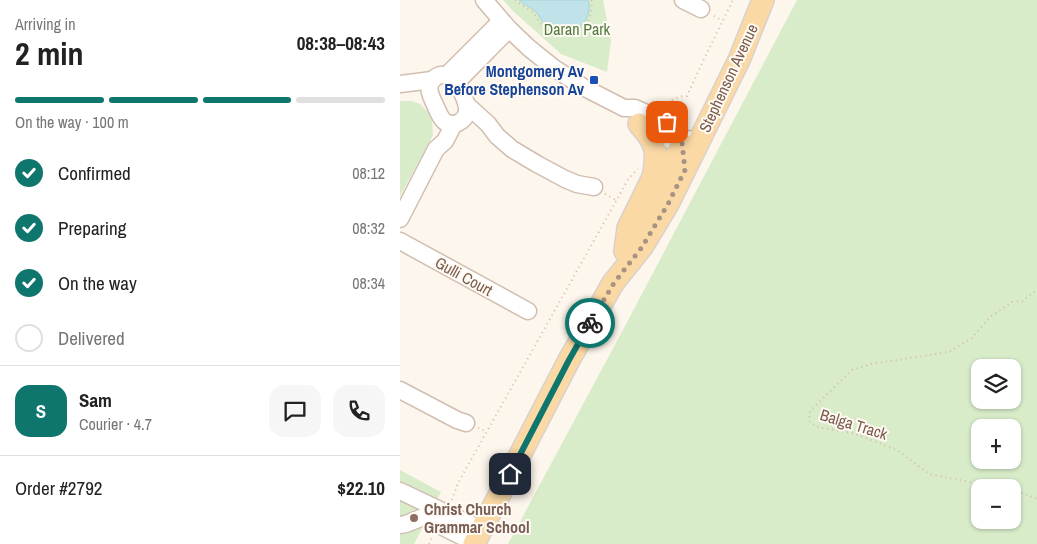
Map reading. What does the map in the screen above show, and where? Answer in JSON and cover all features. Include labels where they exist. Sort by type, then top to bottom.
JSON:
[{"type":"main road","name":"Stephenson Avenue","points":[[614,283],[626,251],[753,0]]},
{"type":"main road","name":"Stephenson Avenue","points":[[477,539],[569,360],[614,283],[642,247],[668,204],[739,60],[763,0]]},
{"type":"main road","points":[[626,251],[628,228],[654,177],[655,168],[656,151],[654,144],[640,124]]},
{"type":"street","points":[[484,0],[505,25],[554,68],[582,87],[624,108],[635,108],[677,127],[682,143],[685,170]]},
{"type":"street","points":[[683,0],[705,11]]},
{"type":"street","points":[[400,90],[420,94],[441,83],[505,25]]},
{"type":"street","points":[[682,143],[702,128],[739,60]]},
{"type":"street","points":[[400,84],[424,80],[441,83],[488,124],[497,136],[512,149],[577,184],[594,187]]},
{"type":"street","points":[[400,219],[436,149],[445,141],[452,121],[441,83]]},
{"type":"street","points":[[452,121],[465,117],[467,105]]},
{"type":"street","points":[[624,108],[630,119],[670,140],[682,143]]},
{"type":"street","points":[[452,121],[469,123],[497,136]]},
{"type":"street","name":"Gulli Court","points":[[400,241],[528,311]]},
{"type":"street","points":[[400,390],[457,420],[466,422]]},
{"type":"street","points":[[400,491],[477,539]]},
{"type":"street","points":[[400,525],[423,517],[477,539]]},
{"type":"path","points":[[515,0],[532,11],[540,23],[549,31],[562,36],[576,32],[586,24],[592,11],[591,0]]},
{"type":"path","points":[[661,110],[671,100],[688,96],[733,0]]},
{"type":"path","points":[[705,11],[722,20]]},
{"type":"path","points":[[452,501],[458,483],[628,178],[639,167]]},
{"type":"path","name":"Balga Track","points":[[971,482],[929,474],[897,450],[853,433],[817,427],[809,421],[810,410],[852,370],[871,364],[949,352],[972,338],[990,317],[1012,302],[1022,301],[1037,290]]},
{"type":"path","name":"Balga Track","points":[[1021,492],[1037,499]]},
{"type":"green space","name":"Daran Park","points":[[503,0],[603,0],[611,41],[607,72],[561,54]]},
{"type":"green space","points":[[797,0],[1037,0],[1037,544],[508,544]]},
{"type":"green space","points":[[400,101],[411,101],[420,104],[428,112],[432,121],[433,135],[400,196]]},
{"type":"green space","name":"Christ Church Grammar School","points":[[400,470],[441,492],[414,544],[400,544]]},
{"type":"water","points":[[519,0],[588,0],[588,14],[580,26],[574,30],[560,33],[547,27],[535,11]]},
{"type":"way so far","points":[[590,323],[614,283],[642,247],[668,204],[685,170],[682,143],[677,127],[667,122]]},
{"type":"place","name":"Montgomery Av Before Stephenson Av","points":[[594,80]]},
{"type":"place","name":"Christ Church Grammar School","points":[[414,518]]},
{"type":"route","points":[[510,474],[590,323]]}]
